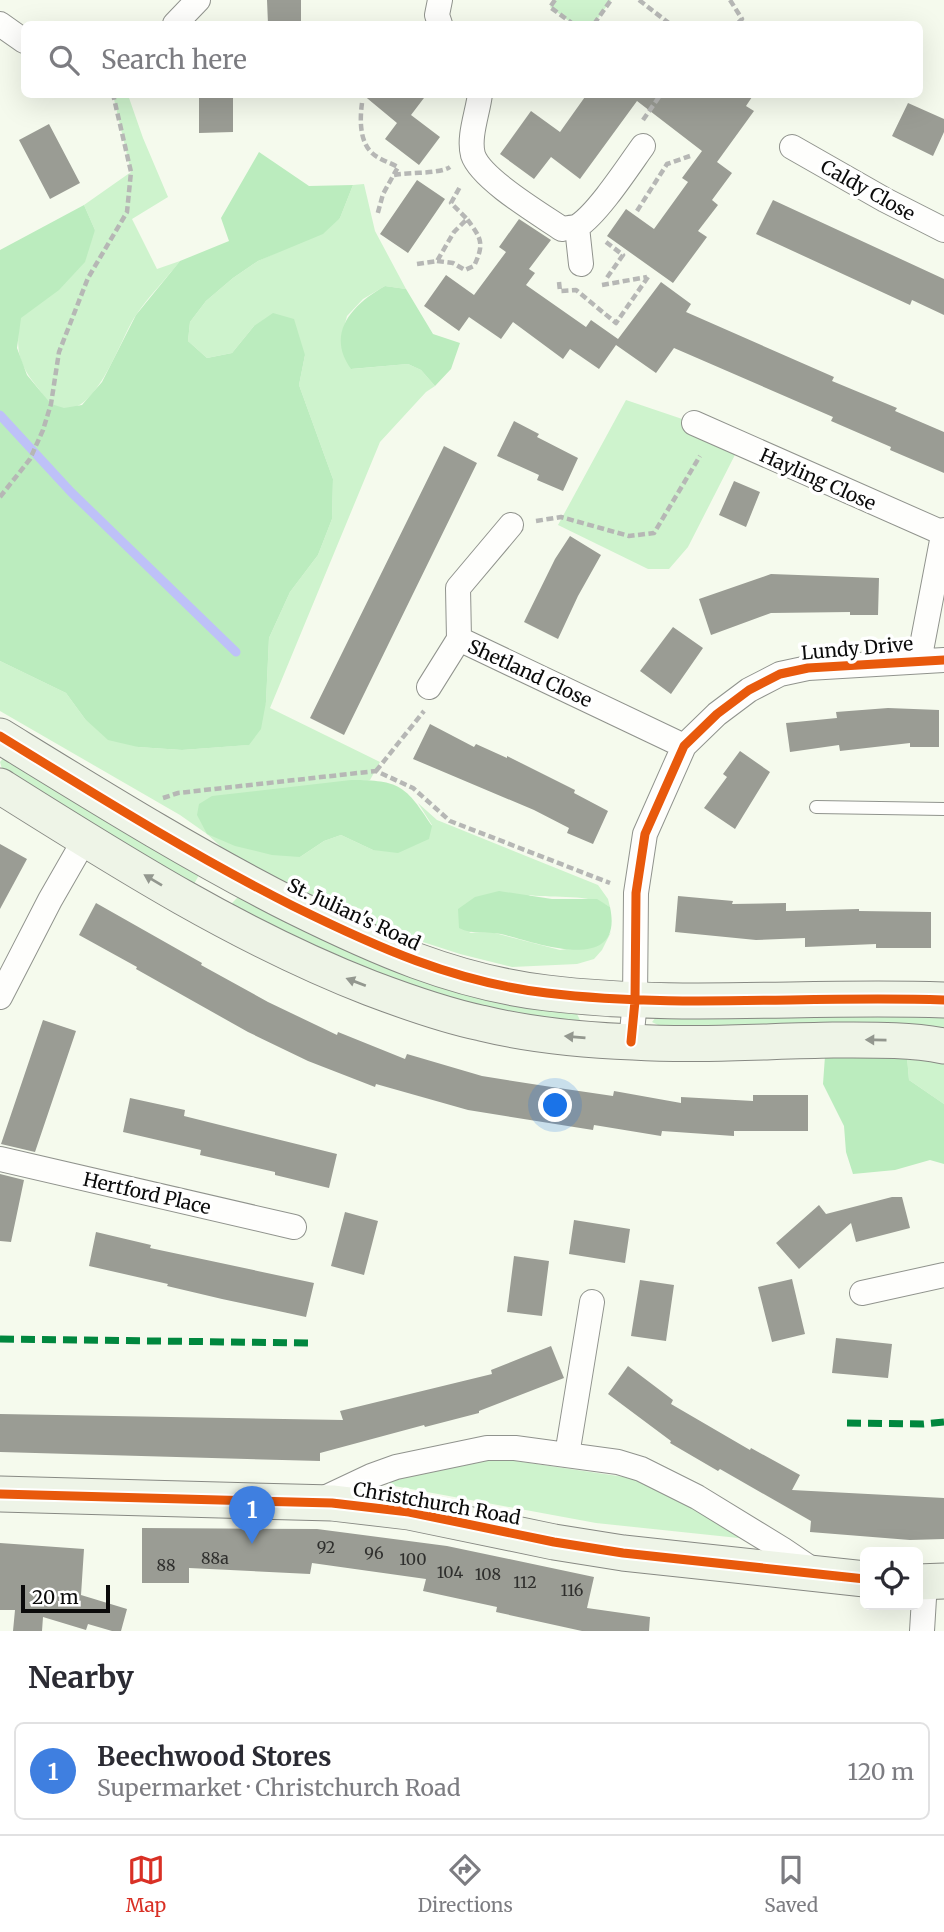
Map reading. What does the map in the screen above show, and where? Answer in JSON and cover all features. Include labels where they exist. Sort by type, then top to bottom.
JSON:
[{"type":"street","points":[[178,21],[198,0]]},
{"type":"street","points":[[439,21],[437,15],[440,0]]},
{"type":"street","points":[[0,24],[21,39]]},
{"type":"street","points":[[479,98],[473,133],[474,157],[485,174],[562,229],[577,227],[606,197],[643,146]]},
{"type":"street","name":"Caldy Close","points":[[792,148],[944,230]]},
{"type":"street","points":[[577,227],[582,264]]},
{"type":"street","name":"Hayling Close","points":[[704,427],[943,532]]},
{"type":"street","name":"Shetland Close","points":[[511,525],[458,588],[459,639],[684,746]]},
{"type":"street","points":[[919,661],[943,532]]},
{"type":"street","points":[[429,687],[459,639]]},
{"type":"street","name":"Lundy Drive","points":[[631,1042],[635,1000],[636,893],[645,834],[684,746],[716,714],[749,690],[780,674],[808,667],[944,660]]},
{"type":"street","name":"St. Julian's Road","points":[[0,736],[219,869],[363,941],[428,967],[484,982],[546,993],[635,1000],[944,1000]]},
{"type":"street","points":[[0,786],[85,839],[255,937],[321,969],[418,1006],[480,1023],[531,1033],[631,1042],[695,1044],[878,1040],[944,1046]]},
{"type":"street","points":[[0,997],[85,839]]},
{"type":"street","points":[[200,907],[219,869]]},
{"type":"street","name":"Hertford Place","points":[[0,1159],[294,1227]]},
{"type":"street","points":[[862,1293],[944,1275]]},
{"type":"street","points":[[567,1455],[592,1301]]},
{"type":"street","points":[[315,1503],[382,1472],[473,1450],[515,1448],[618,1462],[652,1474],[697,1497],[820,1575]]},
{"type":"street","name":"Christchurch Road","points":[[0,1494],[315,1503],[409,1513],[623,1553],[860,1579]]},
{"type":"street","points":[[922,1631],[929,1581]]},
{"type":"lane","points":[[816,807],[944,809]]},
{"type":"path","points":[[555,0],[550,7],[569,21]]},
{"type":"path","points":[[596,21],[611,0]]},
{"type":"path","points":[[639,0],[666,21]]},
{"type":"path","points":[[730,0],[742,19],[740,21]]},
{"type":"path","points":[[0,497],[30,459],[43,430],[51,404],[58,352],[88,278],[127,212],[131,172],[114,98]]},
{"type":"path","points":[[362,103],[360,121],[371,153],[398,167],[383,194],[377,216]]},
{"type":"path","points":[[637,211],[667,164],[690,156]]},
{"type":"path","points":[[393,175],[417,171],[443,172],[474,157]]},
{"type":"path","points":[[417,264],[437,261],[453,263],[465,270],[474,266],[481,251],[480,237],[451,203],[474,157]]},
{"type":"path","points":[[437,261],[454,232],[467,219]]},
{"type":"path","points":[[602,285],[648,277]]},
{"type":"path","points":[[511,525],[561,517],[629,536],[654,534],[666,518],[704,427]]},
{"type":"path","points":[[376,771],[424,711],[429,687]]},
{"type":"path","points":[[122,811],[178,793],[376,771],[413,788],[450,821],[636,893]]},
{"type":"green space","points":[[555,0],[611,0],[596,21],[569,21],[550,7]]},
{"type":"green space","points":[[114,98],[129,98],[168,197],[132,219],[157,269],[180,261],[136,315],[93,393],[80,404],[67,409],[52,405],[22,363],[18,347],[20,318],[37,305],[95,230],[84,205],[131,172]]},
{"type":"green space","points":[[259,152],[309,186],[353,185],[340,218],[323,234],[258,261],[206,301],[190,322],[188,341],[207,358],[232,353],[254,326],[273,313],[294,319],[305,355],[299,385],[333,479],[332,519],[318,555],[290,592],[269,638],[266,702],[261,729],[249,745],[182,750],[138,747],[108,740],[85,719],[66,693],[0,661],[0,250],[84,205],[95,230],[85,262],[59,290],[21,318],[17,348],[27,375],[51,404],[64,408],[82,405],[102,382],[136,315],[180,261],[229,241],[221,218]]},
{"type":"green space","points":[[364,184],[375,231],[406,289],[385,286],[363,299],[347,316],[341,339],[352,369],[408,364],[421,370],[435,386],[426,392],[380,442],[270,708],[380,762],[370,780],[288,789],[300,857],[324,841],[341,835],[373,850],[432,825],[418,803],[437,820],[598,885],[610,907],[582,898],[530,895],[469,933],[491,932],[560,950],[601,944],[611,932],[594,959],[577,964],[512,967],[460,954],[395,933],[302,895],[229,854],[180,815],[0,711],[0,661],[66,693],[85,719],[138,747],[182,750],[248,745],[266,702],[269,638],[290,592],[318,555],[332,519],[333,479],[299,385],[305,355],[254,326],[232,353],[207,358],[188,341],[190,322],[206,301],[233,278],[258,261],[340,218],[353,185]]},
{"type":"green space","points":[[385,286],[406,289],[433,334],[460,343],[451,369],[435,386],[421,370],[408,364],[351,369],[344,356],[341,343],[346,321],[373,293]]},
{"type":"green space","points":[[626,400],[694,423],[740,445],[688,547],[669,569],[648,569],[558,525]]},
{"type":"green space","points":[[5,756],[199,875],[194,884],[186,883],[2,769],[0,762]]},
{"type":"green space","points":[[351,780],[391,784],[408,794],[432,826],[429,839],[398,853],[373,850],[341,835],[324,841],[300,857],[272,855],[235,846],[207,834],[197,815],[199,804],[212,796]]},
{"type":"green space","points":[[499,891],[552,899],[597,899],[610,907],[611,929],[604,942],[591,948],[574,950],[459,928],[458,909],[475,897]]},
{"type":"green space","points":[[239,896],[473,993],[577,1014],[581,1022],[578,1029],[424,996],[235,910],[232,903]]},
{"type":"green space","points":[[944,1012],[944,1031],[664,1028],[652,1022],[657,1016]]},
{"type":"green space","points":[[825,1056],[907,1057],[909,1080],[944,1104],[944,1164],[930,1160],[895,1170],[853,1174],[846,1152],[844,1126],[823,1084]]},
{"type":"green space","points":[[907,1057],[944,1061],[944,1104],[909,1080]]},
{"type":"green space","points":[[464,1460],[516,1461],[638,1479],[661,1488],[748,1539],[596,1523],[389,1485],[388,1482]]},
{"type":"building","points":[[267,0],[301,0],[301,21],[268,21]]},
{"type":"building","points":[[199,98],[233,98],[233,132],[199,133]]},
{"type":"building","points":[[367,98],[424,98],[411,115],[440,137],[419,165],[385,139],[397,123]]},
{"type":"building","points":[[584,98],[751,98],[746,106],[754,111],[717,162],[732,173],[712,200],[718,205],[698,231],[707,237],[673,283],[607,236],[626,209],[654,229],[688,182],[682,178],[702,151],[637,101],[580,179],[551,157],[534,179],[500,154],[531,111],[560,132]]},
{"type":"building","points":[[908,103],[944,119],[944,132],[933,156],[892,136]]},
{"type":"building","points":[[49,124],[80,183],[50,199],[19,140]]},
{"type":"building","points":[[417,180],[445,199],[408,253],[380,234]]},
{"type":"building","points":[[773,200],[944,279],[944,315],[912,300],[910,305],[756,234]]},
{"type":"building","points":[[519,219],[551,240],[529,269],[535,273],[526,285],[586,327],[591,320],[618,339],[661,282],[691,304],[686,312],[834,377],[832,381],[897,408],[895,411],[944,432],[944,473],[831,421],[833,417],[674,348],[656,373],[616,345],[599,369],[570,349],[563,359],[513,322],[501,339],[469,317],[459,331],[424,306],[446,275],[474,295],[506,252],[499,247]]},
{"type":"building","points":[[514,421],[539,434],[537,437],[578,458],[563,491],[537,480],[539,475],[497,456]]},
{"type":"building","points":[[444,446],[477,463],[344,735],[310,718]]},
{"type":"building","points":[[734,481],[760,492],[746,527],[719,515]]},
{"type":"building","points":[[570,536],[601,555],[558,639],[524,622],[555,559]]},
{"type":"building","points":[[771,574],[879,578],[878,615],[850,615],[850,612],[771,613],[711,635],[699,599]]},
{"type":"building","points":[[673,627],[703,648],[671,694],[640,671]]},
{"type":"building","points":[[888,708],[939,710],[939,747],[910,747],[910,743],[840,751],[839,745],[790,752],[786,723],[837,718],[836,712]]},
{"type":"building","points":[[430,724],[474,747],[476,744],[507,756],[575,790],[574,793],[608,811],[593,844],[567,833],[569,828],[534,810],[413,759]]},
{"type":"building","points":[[740,751],[770,772],[735,829],[704,808],[727,777],[723,774]]},
{"type":"building","points":[[0,844],[27,859],[0,909]]},
{"type":"building","points":[[678,896],[733,901],[732,904],[786,903],[786,911],[859,909],[931,912],[931,948],[876,948],[876,944],[805,947],[805,938],[756,940],[675,932]]},
{"type":"building","points":[[96,903],[268,1002],[337,1035],[338,1032],[405,1059],[407,1054],[482,1076],[613,1096],[614,1091],[681,1103],[681,1097],[753,1101],[753,1095],[808,1095],[808,1131],[734,1131],[734,1136],[662,1131],[661,1136],[594,1125],[593,1130],[468,1110],[376,1084],[375,1087],[308,1061],[248,1032],[79,935]]},
{"type":"building","points":[[43,1020],[76,1031],[35,1152],[1,1144]]},
{"type":"building","points":[[130,1098],[185,1110],[184,1116],[337,1154],[329,1188],[275,1175],[275,1172],[200,1155],[201,1150],[123,1132]]},
{"type":"building","points":[[0,1174],[24,1180],[11,1242],[0,1241]]},
{"type":"building","points":[[892,1197],[902,1197],[910,1228],[856,1242],[851,1223],[799,1269],[776,1243],[819,1205],[826,1214]]},
{"type":"building","points":[[345,1212],[378,1221],[364,1275],[331,1266]]},
{"type":"building","points":[[574,1220],[630,1229],[625,1263],[569,1254]]},
{"type":"building","points":[[96,1232],[151,1245],[150,1248],[314,1283],[306,1317],[89,1266]]},
{"type":"building","points":[[514,1256],[549,1261],[542,1316],[507,1312]]},
{"type":"building","points":[[792,1279],[805,1334],[772,1342],[758,1287]]},
{"type":"building","points":[[640,1280],[674,1285],[666,1341],[631,1336]]},
{"type":"building","points":[[836,1338],[892,1344],[888,1378],[832,1373]]},
{"type":"building","points":[[551,1346],[564,1378],[479,1413],[320,1453],[320,1461],[0,1452],[0,1414],[343,1420],[340,1411],[492,1374],[491,1370]]},
{"type":"building","points":[[628,1366],[673,1400],[671,1404],[750,1450],[751,1448],[800,1475],[792,1490],[944,1498],[944,1539],[910,1540],[810,1532],[811,1521],[670,1443],[671,1441],[608,1394]]},
{"type":"building","points":[[142,1528],[317,1529],[447,1546],[594,1577],[587,1608],[650,1617],[649,1631],[582,1631],[496,1612],[497,1607],[423,1591],[426,1579],[312,1563],[310,1574],[189,1568],[189,1583],[142,1583]]},
{"type":"building","points":[[0,1543],[84,1549],[81,1595],[127,1609],[121,1631],[88,1624],[86,1630],[43,1617],[42,1631],[13,1631],[15,1610],[0,1610]]},
{"type":"waterway","points":[[0,415],[71,492],[236,652]]},
{"type":"marked path","points":[[0,1339],[311,1343]]},
{"type":"marked path","points":[[847,1423],[944,1422]]},
{"type":"cycle path","points":[[631,1042],[635,1001],[636,893],[645,834],[684,746],[717,714],[749,690],[780,674],[808,668],[944,660]]},
{"type":"cycle path","points":[[0,736],[181,845],[293,906],[385,949],[480,981],[547,993],[597,998],[696,1001],[944,1000]]},
{"type":"cycle path","points":[[0,1494],[332,1503],[409,1512],[554,1542],[623,1553],[860,1578]]},
{"type":"place","name":"Beechwood Stores","points":[[252,1544]]}]
